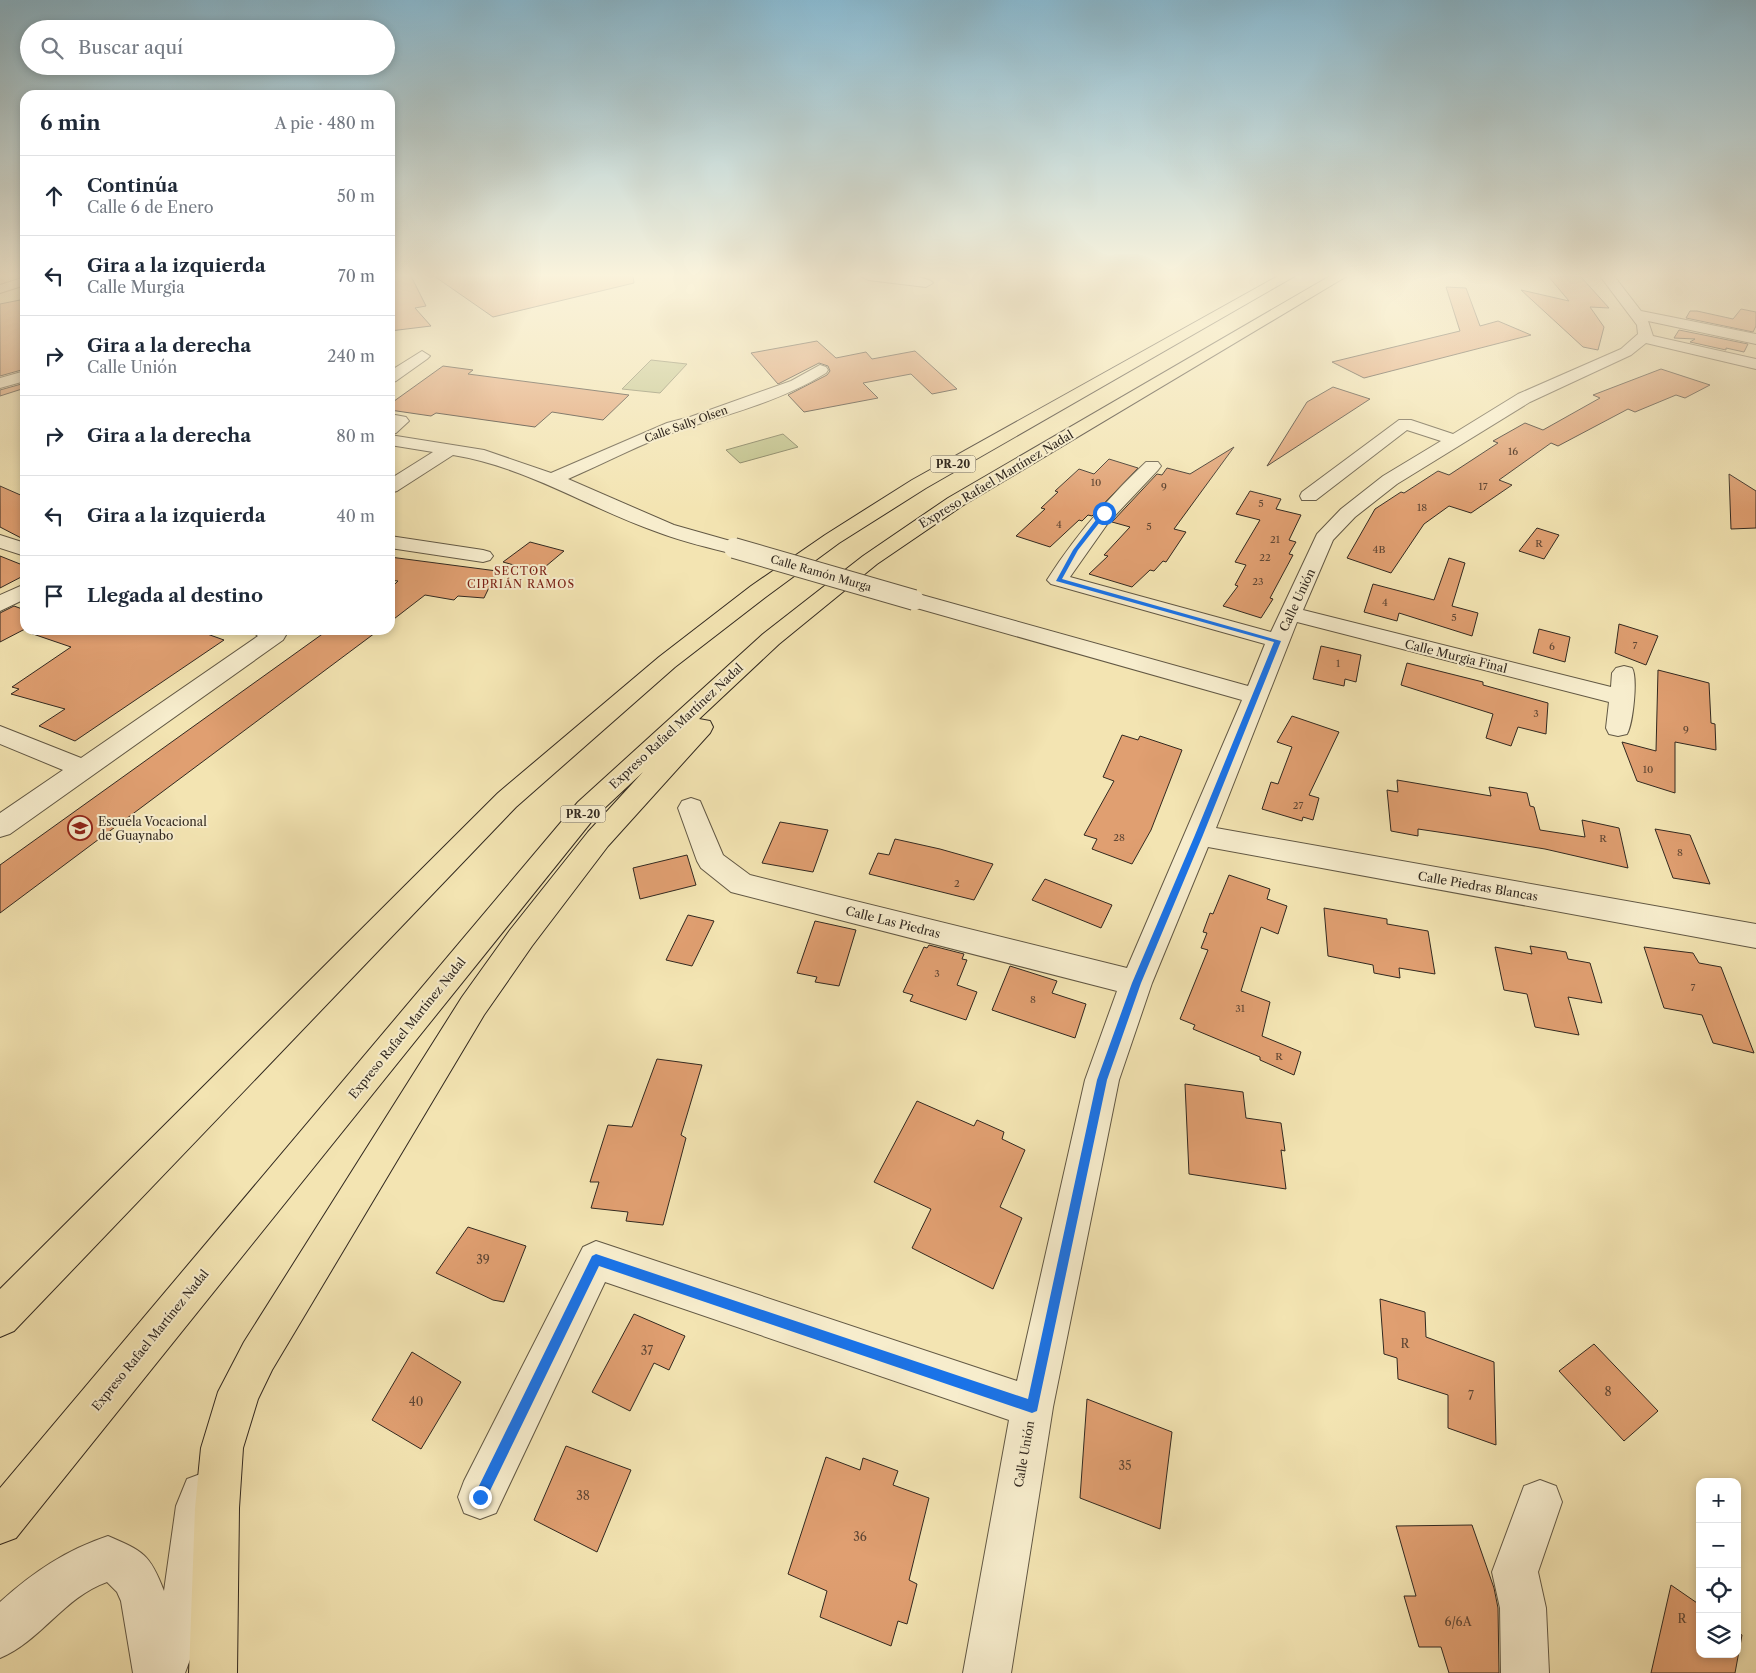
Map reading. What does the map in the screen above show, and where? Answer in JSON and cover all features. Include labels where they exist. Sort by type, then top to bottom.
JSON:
[{"type":"highway","name":"PR-20","points":[[0,1317],[507,800],[667,662],[759,591],[832,539],[919,484],[1149,354]]},
{"type":"highway","name":"Expreso Rafael Martínez Nadal","points":[[0,1522],[587,809],[771,639],[870,560],[954,502],[1207,354]]},
{"type":"highway","points":[[213,1673],[217,1508],[222,1448],[239,1392],[258,1356],[473,1006],[521,938],[598,839],[710,717],[771,639]]},
{"type":"street","name":"Calle Unión","points":[[987,1673],[1032,1407],[1102,1080],[1136,983],[1278,641],[1324,538],[1348,513],[1383,485],[1454,440],[1524,398],[1621,354]]},
{"type":"street","points":[[1725,354],[1756,364]]},
{"type":"street","points":[[395,375],[422,356]]},
{"type":"street","name":"Calle Sally Olsen","points":[[552,479],[673,427],[696,421],[797,384],[820,370]]},
{"type":"street","points":[[0,383],[20,377]]},
{"type":"street","points":[[1309,496],[1405,424],[1454,440]]},
{"type":"street","name":"Calle Ramón Murga","points":[[395,441],[484,455],[552,479],[667,529],[1256,696]]},
{"type":"street","points":[[395,484],[451,449]]},
{"type":"street","points":[[1152,466],[1104,513],[1076,550],[1058,580],[1278,641]]},
{"type":"street","points":[[0,541],[20,548]]},
{"type":"street","points":[[395,543],[483,556]]},
{"type":"street","points":[[0,604],[20,593]]},
{"type":"street","name":"Calle Murgia Final","points":[[1291,614],[1622,698]]},
{"type":"street","points":[[0,827],[275,635]]},
{"type":"street","points":[[1618,728],[1624,674]]},
{"type":"street","points":[[2,736],[83,769]]},
{"type":"street","name":"Calle Las Piedras","points":[[691,808],[711,861],[741,884],[1136,983]]},
{"type":"street","name":"Calle Piedras Blancas","points":[[1199,835],[1756,936]]},
{"type":"street","points":[[480,1497],[596,1260],[1032,1407]]},
{"type":"street","points":[[159,1673],[184,1614],[198,1506],[222,1448]]},
{"type":"street","points":[[1525,1673],[1523,1608],[1516,1572],[1540,1502]]},
{"type":"street","points":[[0,1634],[50,1589],[91,1563],[108,1559],[126,1568],[137,1582],[148,1614],[159,1673]]},
{"type":"green space","points":[[651,360],[687,364],[660,393],[622,389]]},
{"type":"green space","points":[[783,434],[798,447],[740,463],[726,450]]},
{"type":"building","points":[[0,354],[20,354],[20,370],[0,376]]},
{"type":"building","points":[[752,354],[832,354],[836,358],[868,354],[872,359],[898,354],[918,354],[957,389],[932,394],[911,374],[863,383],[878,398],[804,412],[788,395],[827,375],[830,371],[828,366],[819,363],[778,384]]},
{"type":"building","points":[[1365,354],[1457,354],[1364,378],[1332,362]]},
{"type":"building","points":[[443,366],[473,370],[468,374],[629,395],[603,420],[552,412],[535,427],[436,413],[431,416],[395,411],[395,400]]},
{"type":"building","points":[[1661,369],[1710,385],[1685,398],[1676,395],[1635,412],[1628,409],[1558,446],[1551,443],[1499,480],[1512,485],[1471,513],[1449,506],[1424,524],[1391,573],[1347,558],[1375,509],[1401,492],[1404,493],[1438,471],[1449,475],[1498,443],[1493,441],[1525,423],[1543,430],[1600,398],[1593,395]]},
{"type":"building","points":[[20,384],[20,390],[0,396],[0,390]]},
{"type":"building","points":[[1333,387],[1370,399],[1267,466],[1307,402]]},
{"type":"building","points":[[1234,447],[1174,529],[1186,532],[1166,562],[1163,561],[1154,571],[1150,570],[1132,587],[1089,574],[1108,556],[1104,555],[1130,527],[1112,522],[1157,474],[1162,475],[1167,468],[1190,474]]},
{"type":"building","points":[[1109,459],[1138,468],[1092,516],[1088,515],[1082,521],[1079,520],[1050,547],[1016,536],[1045,509],[1041,508],[1058,492],[1055,491],[1079,469],[1094,474]]},
{"type":"building","points":[[1729,474],[1756,491],[1756,528],[1731,529]]},
{"type":"building","points":[[0,486],[20,495],[20,537],[0,527]]},
{"type":"building","points":[[1250,491],[1281,499],[1276,509],[1301,515],[1289,540],[1296,542],[1289,554],[1293,555],[1270,598],[1273,599],[1261,618],[1223,606],[1238,586],[1235,585],[1246,565],[1235,562],[1260,520],[1236,514]]},
{"type":"building","points":[[1537,528],[1559,535],[1544,559],[1519,551]]},
{"type":"building","points":[[530,542],[564,551],[539,572],[503,562]]},
{"type":"building","points":[[0,556],[20,564],[20,578],[0,588]]},
{"type":"building","points":[[395,558],[497,571],[484,598],[458,596],[454,600],[425,595],[395,618],[395,584],[398,581],[395,581]]},
{"type":"building","points":[[1449,558],[1465,563],[1452,606],[1478,613],[1472,636],[1399,613],[1397,621],[1364,612],[1373,584],[1434,600]]},
{"type":"building","points":[[14,606],[20,608],[20,632],[0,642],[0,613]]},
{"type":"building","points":[[1619,624],[1658,636],[1646,665],[1615,653]]},
{"type":"building","points":[[1539,629],[1570,637],[1565,662],[1533,653]]},
{"type":"building","points":[[36,635],[210,635],[224,640],[75,741],[39,726],[65,709],[11,694],[19,689],[12,687],[71,647]]},
{"type":"building","points":[[321,635],[372,635],[0,913],[0,865]]},
{"type":"building","points":[[1321,646],[1361,655],[1356,682],[1345,679],[1344,686],[1313,679]]},
{"type":"building","points":[[1407,663],[1483,682],[1483,685],[1548,703],[1546,734],[1518,727],[1511,746],[1486,738],[1493,714],[1401,685]]},
{"type":"building","points":[[1658,670],[1709,683],[1711,723],[1715,724],[1716,750],[1675,742],[1675,793],[1637,781],[1622,742],[1656,751]]},
{"type":"building","points":[[1292,716],[1339,732],[1309,795],[1319,798],[1313,820],[1303,817],[1302,821],[1262,809],[1271,782],[1278,784],[1292,747],[1277,742]]},
{"type":"building","points":[[1122,735],[1138,740],[1140,736],[1182,750],[1151,830],[1132,864],[1092,849],[1097,839],[1084,835],[1114,781],[1103,777]]},
{"type":"building","points":[[1397,780],[1491,796],[1489,787],[1527,793],[1530,806],[1534,807],[1540,830],[1585,837],[1582,820],[1619,828],[1628,868],[1545,849],[1465,836],[1418,829],[1418,836],[1391,831],[1387,790],[1398,792]]},
{"type":"building","points":[[780,822],[828,830],[813,872],[762,863]]},
{"type":"building","points":[[1655,829],[1690,835],[1710,884],[1673,878]]},
{"type":"building","points":[[895,839],[993,864],[974,900],[869,874],[878,853],[889,855]]},
{"type":"building","points":[[687,855],[696,885],[640,899],[633,868]]},
{"type":"building","points":[[1229,875],[1270,889],[1267,899],[1287,906],[1278,934],[1261,927],[1241,991],[1270,1002],[1262,1036],[1301,1052],[1294,1075],[1260,1060],[1260,1057],[1193,1029],[1195,1025],[1180,1019],[1208,950],[1201,948],[1207,933],[1203,932],[1210,913],[1213,914]]},
{"type":"building","points":[[1045,879],[1112,905],[1101,928],[1032,900]]},
{"type":"building","points":[[1324,908],[1387,919],[1387,924],[1428,931],[1435,974],[1399,968],[1400,978],[1374,973],[1373,965],[1328,956]]},
{"type":"building","points":[[688,915],[714,921],[692,966],[666,960]]},
{"type":"building","points":[[815,921],[856,930],[839,986],[815,982],[817,977],[797,973]]},
{"type":"building","points":[[929,945],[964,954],[962,959],[967,960],[957,985],[977,992],[966,1020],[910,1001],[913,995],[903,992],[924,947],[927,948]]},
{"type":"building","points":[[1530,946],[1566,952],[1568,959],[1590,963],[1602,1003],[1568,997],[1579,1035],[1535,1027],[1527,994],[1504,990],[1495,947],[1532,954]]},
{"type":"building","points":[[1644,947],[1693,953],[1699,963],[1721,967],[1754,1053],[1713,1043],[1702,1015],[1664,1008]]},
{"type":"building","points":[[1010,966],[1057,981],[1052,993],[1086,1004],[1075,1038],[992,1010]]},
{"type":"building","points":[[657,1059],[702,1065],[681,1135],[686,1138],[663,1225],[626,1221],[628,1212],[591,1208],[599,1182],[590,1182],[608,1125],[632,1127]]},
{"type":"building","points":[[1185,1084],[1243,1092],[1246,1118],[1281,1123],[1285,1151],[1281,1150],[1286,1189],[1189,1174]]},
{"type":"building","points":[[917,1101],[974,1126],[977,1120],[1004,1132],[1002,1139],[1025,1150],[1000,1207],[1022,1218],[993,1289],[912,1248],[931,1209],[874,1182]]},
{"type":"building","points":[[468,1227],[526,1246],[504,1302],[493,1300],[436,1273]]},
{"type":"building","points":[[1380,1299],[1425,1312],[1426,1337],[1494,1362],[1496,1445],[1448,1428],[1448,1395],[1398,1379],[1397,1358],[1384,1354]]},
{"type":"building","points":[[634,1314],[685,1336],[669,1370],[654,1363],[630,1411],[592,1392]]},
{"type":"building","points":[[1594,1344],[1658,1411],[1624,1441],[1559,1371]]},
{"type":"building","points":[[412,1352],[461,1382],[421,1449],[372,1420]]},
{"type":"building","points":[[1087,1399],[1172,1432],[1160,1529],[1080,1498]]},
{"type":"building","points":[[566,1446],[631,1470],[597,1552],[534,1520]]},
{"type":"building","points":[[826,1457],[860,1470],[863,1458],[898,1471],[893,1485],[929,1498],[909,1580],[917,1584],[907,1624],[898,1621],[891,1646],[820,1617],[827,1591],[788,1574]]},
{"type":"building","points":[[1472,1525],[1494,1588],[1498,1608],[1499,1673],[1449,1673],[1441,1647],[1419,1647],[1404,1596],[1416,1596],[1396,1526]]},
{"type":"building","points":[[1671,1585],[1696,1602],[1696,1658],[1738,1658],[1735,1673],[1651,1673]]},
{"type":"place","name":"Escuela Vocacional de Guaynabo","points":[[80,828]]},
{"type":"district","name":"SECTOR CIPRIÁN RAMOS","points":[[521,577]]},
{"type":"route","points":[[480,1497],[596,1260],[1032,1407],[1102,1080],[1136,983],[1278,641],[1058,580],[1076,550],[1104,513]]}]
